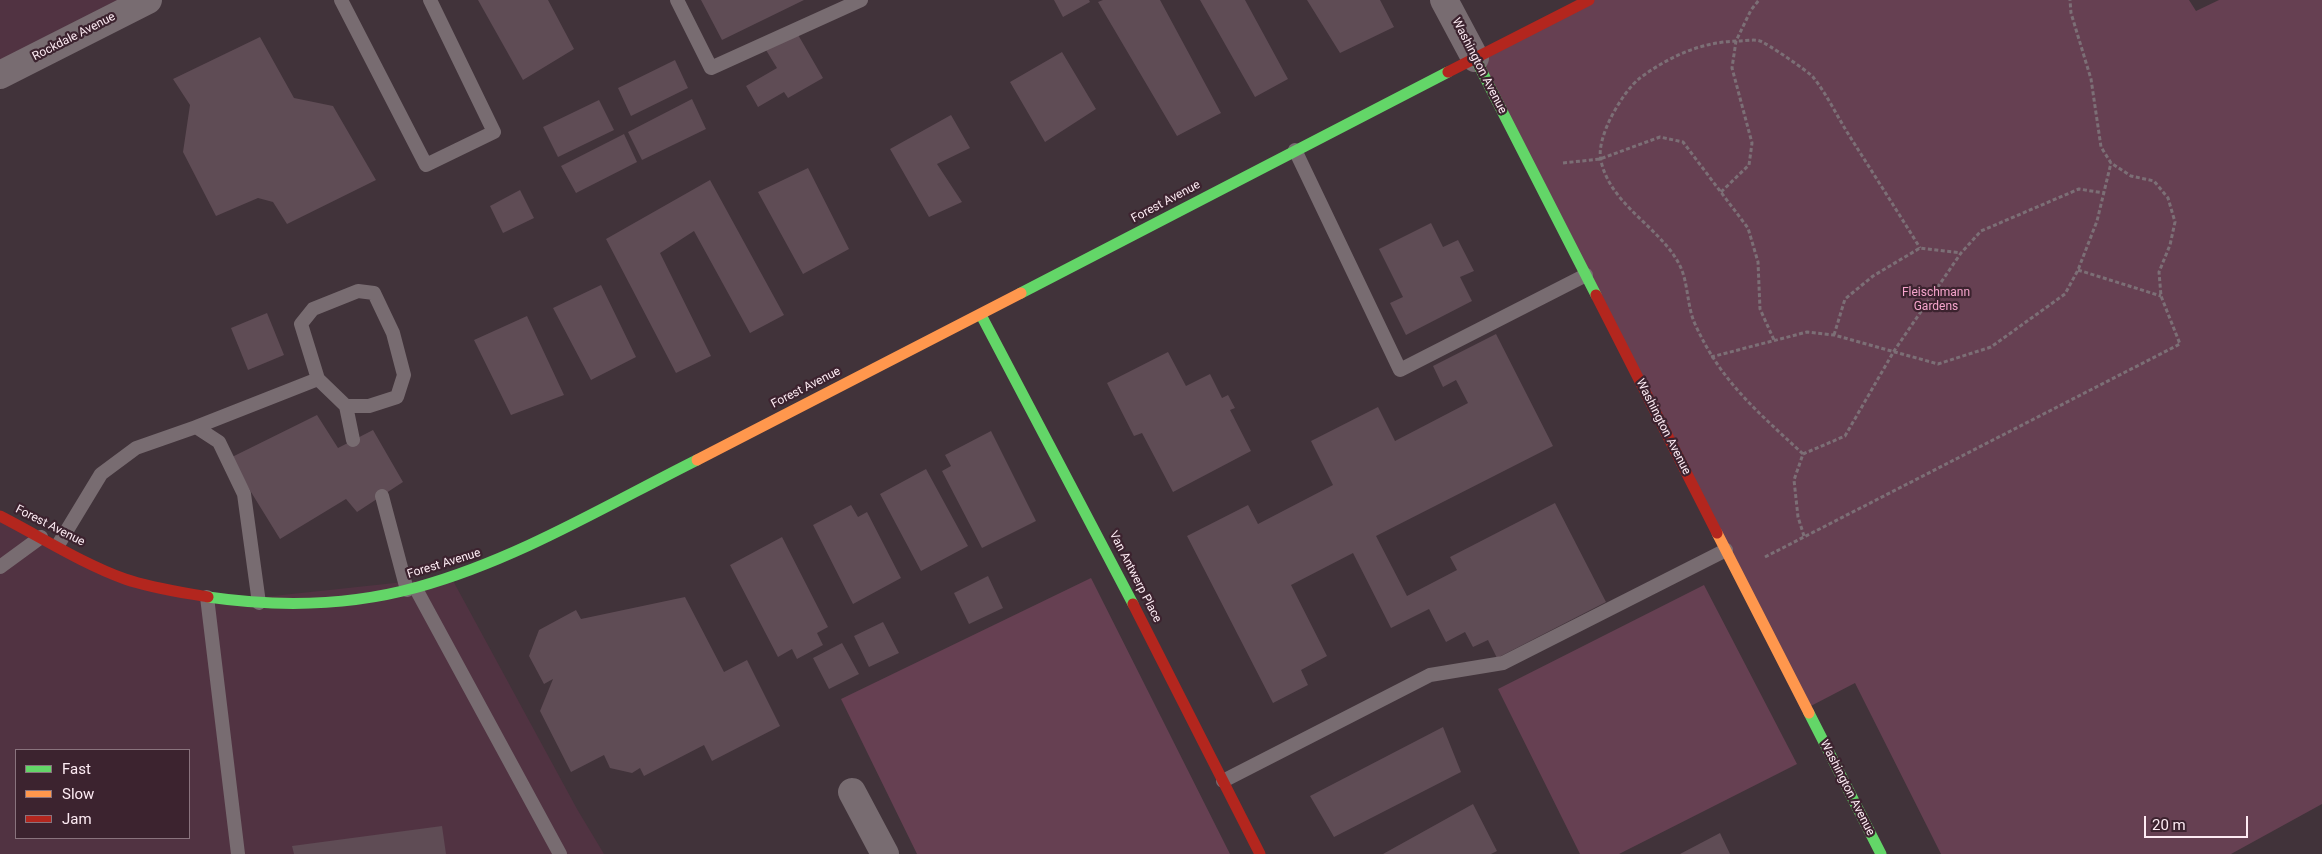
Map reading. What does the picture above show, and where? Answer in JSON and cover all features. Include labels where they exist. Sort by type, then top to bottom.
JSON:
[{"type":"street","name":"Rockdale Avenue","points":[[0,75],[148,0]]},
{"type":"street","name":"Washington Avenue","points":[[1444,0],[1881,854]]},
{"type":"street","name":"Forest Avenue","points":[[0,516],[118,576],[148,586],[226,601],[290,604],[353,600],[411,590],[491,564],[981,315],[1295,150],[1589,0]]},
{"type":"street","name":"Van Antwerp Place","points":[[981,315],[1086,511],[1260,854]]},
{"type":"street","points":[[852,792],[885,854]]},
{"type":"lane","points":[[342,0],[426,165],[494,132],[430,0]]},
{"type":"lane","points":[[677,0],[710,68],[861,0]]},
{"type":"lane","points":[[1295,150],[1400,370],[1586,275]]},
{"type":"lane","points":[[346,406],[369,406],[397,398],[404,375],[393,333],[374,293],[358,291],[313,309],[301,324],[318,379],[346,406],[353,440]]},
{"type":"lane","points":[[58,545],[100,474],[136,448],[196,427],[318,379]]},
{"type":"lane","points":[[196,427],[219,442],[244,494],[259,602]]},
{"type":"lane","points":[[382,496],[411,590],[560,854]]},
{"type":"lane","points":[[0,567],[41,537]]},
{"type":"lane","points":[[1223,781],[1430,675],[1503,662],[1726,550]]},
{"type":"lane","points":[[207,597],[238,854]]},
{"type":"path","points":[[1721,192],[1749,165],[1752,143],[1732,68],[1736,41],[1751,10],[1759,0]]},
{"type":"path","points":[[1737,571],[2180,344],[2161,296],[2159,272],[2170,245],[2175,222],[2168,198],[2154,180],[2131,176],[2111,163],[2101,148],[2091,79],[2071,13],[2070,0]]},
{"type":"path","points":[[1803,454],[1737,392],[1712,357],[1693,321],[1688,290],[1678,262],[1660,238],[1630,211],[1613,188],[1600,159],[1604,131],[1633,84],[1666,59],[1720,41],[1760,41],[1812,76],[1920,248]]},
{"type":"path","points":[[1525,156],[1559,163],[1600,159],[1660,137],[1683,142],[1748,228],[1758,262],[1760,309],[1774,340]]},
{"type":"path","points":[[1712,357],[1807,332],[1834,335],[1938,364],[1990,347],[2064,294],[2078,270],[2097,221],[2111,163]]},
{"type":"path","points":[[1804,536],[1798,517],[1794,480],[1803,454],[1845,436],[1894,351],[1961,253],[1981,231],[2080,189],[2104,193]]},
{"type":"path","points":[[1834,335],[1845,299],[1873,276],[1920,248],[1961,253]]},
{"type":"path","points":[[2078,270],[2161,296]]},
{"type":"shaded area","points":[[0,0],[148,0],[0,75]]},
{"type":"shaded area","points":[[0,516],[118,576],[226,601],[451,577],[577,809],[604,854],[0,854]]},
{"type":"green space","name":"Fleischmann Gardens","points":[[1590,0],[2189,0],[2196,11],[2219,0],[2322,0],[2322,804],[2231,854],[1941,854],[1855,683],[1807,708],[1475,58]]},
{"type":"green space","points":[[1091,578],[1230,854],[917,854],[841,699]]},
{"type":"green space","points":[[1704,585],[1797,764],[1619,854],[1580,854],[1498,689]]},
{"type":"building","points":[[478,0],[548,0],[574,49],[523,80]]},
{"type":"building","points":[[701,0],[804,0],[722,40]]},
{"type":"building","points":[[1054,0],[1089,0],[1090,2],[1063,17]]},
{"type":"building","points":[[1103,0],[1160,0],[1221,113],[1177,136],[1098,2]]},
{"type":"building","points":[[1200,0],[1245,0],[1288,79],[1255,97]]},
{"type":"building","points":[[1307,0],[1380,0],[1394,27],[1340,53]]},
{"type":"building","points":[[797,33],[823,78],[788,98],[784,92],[758,107],[746,86],[777,68],[766,50]]},
{"type":"building","points":[[260,37],[294,98],[333,106],[376,180],[287,224],[273,202],[258,198],[216,216],[183,152],[190,105],[173,79]]},
{"type":"building","points":[[1062,52],[1096,109],[1045,142],[1010,82]]},
{"type":"building","points":[[675,60],[688,88],[631,116],[618,88]]},
{"type":"building","points":[[692,99],[706,129],[642,160],[628,132]]},
{"type":"building","points":[[599,100],[614,130],[558,157],[543,127]]},
{"type":"building","points":[[951,115],[970,148],[937,164],[962,202],[929,217],[890,149]]},
{"type":"building","points":[[624,134],[637,162],[576,193],[561,166]]},
{"type":"building","points":[[808,168],[849,249],[803,274],[758,192]]},
{"type":"building","points":[[710,180],[784,315],[750,333],[694,231],[660,253],[711,356],[676,373],[606,239]]},
{"type":"building","points":[[520,190],[534,218],[503,233],[490,206]]},
{"type":"building","points":[[1431,223],[1443,247],[1458,240],[1474,271],[1460,277],[1472,301],[1406,335],[1390,303],[1403,297],[1379,249]]},
{"type":"building","points":[[601,285],[636,357],[591,380],[553,308]]},
{"type":"building","points":[[267,313],[284,355],[248,370],[231,328]]},
{"type":"building","points":[[527,316],[564,395],[511,415],[474,340]]},
{"type":"building","points":[[1496,334],[1553,446],[1376,536],[1407,596],[1457,570],[1450,557],[1555,503],[1606,602],[1497,658],[1488,640],[1473,647],[1465,632],[1446,642],[1429,609],[1391,628],[1353,553],[1291,585],[1327,656],[1301,670],[1308,685],[1273,703],[1187,536],[1248,505],[1258,524],[1333,485],[1311,441],[1378,407],[1395,441],[1468,403],[1456,380],[1443,387],[1433,366]]},
{"type":"building","points":[[1168,352],[1186,386],[1210,374],[1222,398],[1228,395],[1235,408],[1230,410],[1251,451],[1173,492],[1142,433],[1134,436],[1107,383]]},
{"type":"building","points":[[317,415],[338,448],[373,430],[403,482],[357,512],[346,499],[280,539],[230,458]]},
{"type":"building","points":[[991,431],[1036,521],[982,548],[942,471],[951,466],[945,455]]},
{"type":"building","points":[[926,469],[968,546],[921,571],[880,494]]},
{"type":"building","points":[[851,505],[858,517],[867,512],[901,578],[853,604],[813,525]]},
{"type":"building","points":[[782,537],[828,627],[817,633],[823,645],[797,659],[792,649],[778,657],[730,565]]},
{"type":"building","points":[[988,576],[1003,608],[969,624],[954,593]]},
{"type":"building","points":[[685,597],[724,672],[747,660],[780,726],[712,761],[704,745],[644,776],[640,768],[632,773],[610,768],[604,755],[571,772],[540,711],[553,679],[544,684],[529,656],[539,630],[576,610],[581,619]]},
{"type":"building","points":[[883,622],[899,653],[869,667],[854,636]]},
{"type":"building","points":[[842,643],[859,674],[829,689],[813,658]]},
{"type":"building","points":[[1443,727],[1461,772],[1334,837],[1310,796]]},
{"type":"building","points":[[1473,804],[1497,851],[1491,854],[1383,854]]},
{"type":"building","points":[[442,826],[446,854],[294,854],[292,846]]},
{"type":"building","points":[[1720,833],[1730,854],[1680,854]]},
{"type":"traffic: fast","points":[[1475,58],[1596,295]]},
{"type":"traffic: fast","points":[[1021,293],[1448,72]]},
{"type":"traffic: fast","points":[[981,315],[1133,604]]},
{"type":"traffic: fast","points":[[208,597],[260,602],[313,603],[366,598],[418,587],[454,576],[526,547],[697,460]]},
{"type":"traffic: fast","points":[[1809,713],[1881,854]]},
{"type":"traffic: slow","points":[[697,460],[1021,293]]},
{"type":"traffic: slow","points":[[1717,533],[1809,713]]},
{"type":"traffic: jam","points":[[1448,72],[1589,0]]},
{"type":"traffic: jam","points":[[1596,295],[1717,533]]},
{"type":"traffic: jam","points":[[0,516],[77,558],[109,573],[155,587],[208,597]]},
{"type":"traffic: jam","points":[[1133,604],[1260,854]]}]
